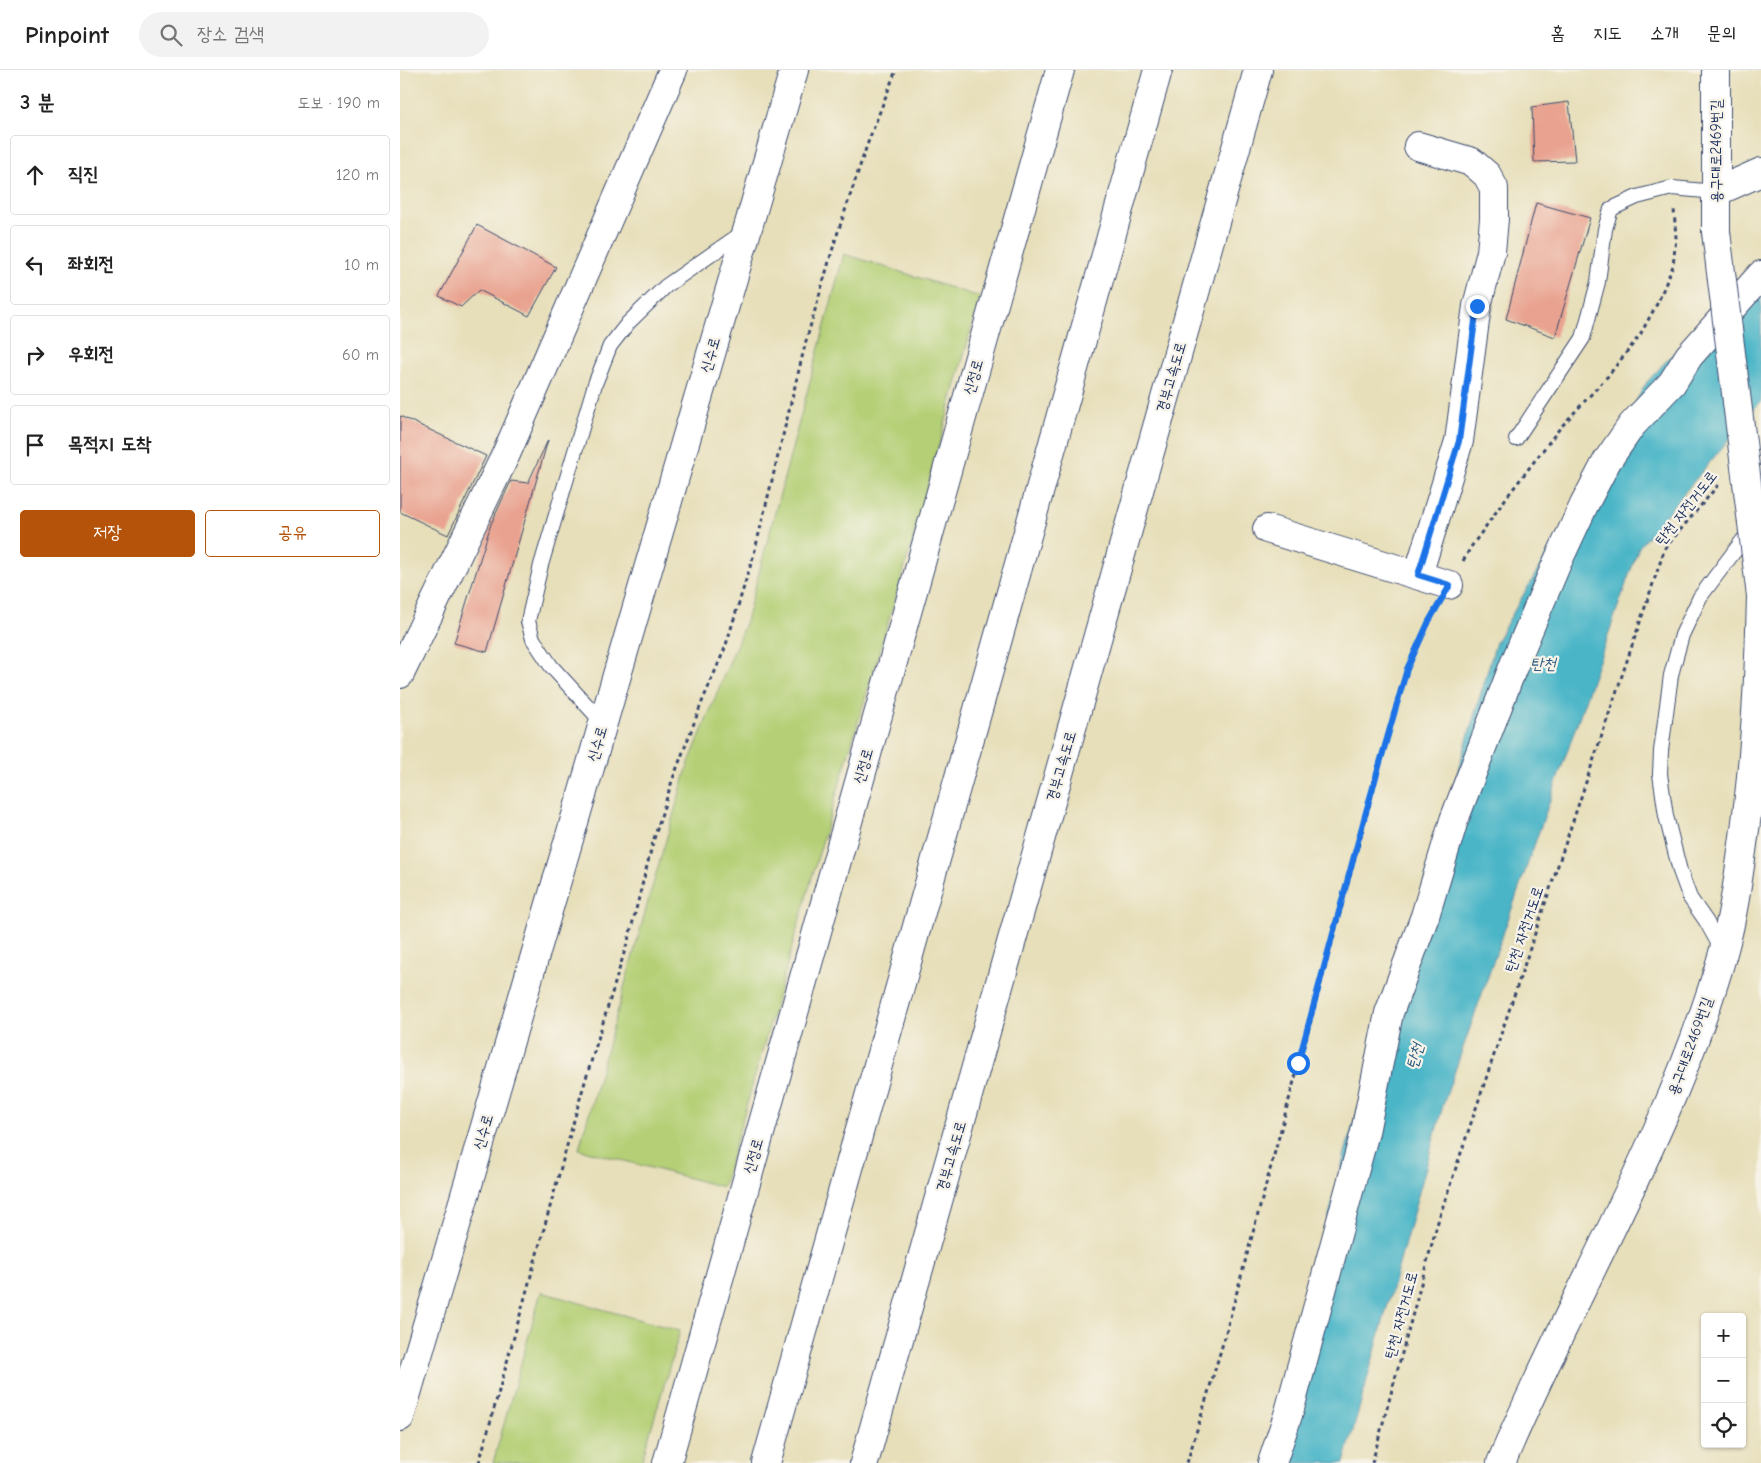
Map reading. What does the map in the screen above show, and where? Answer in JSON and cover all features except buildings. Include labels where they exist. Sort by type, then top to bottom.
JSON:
[{"type":"main road","points":[[400,674],[507,452],[673,70]]},
{"type":"main road","name":"신수로","points":[[400,1418],[407,1369],[603,723],[794,70]]},
{"type":"main road","name":"신정로","points":[[667,1463],[1060,70]]},
{"type":"main road","points":[[766,1463],[1158,70]]},
{"type":"main road","name":"경부고속도로","points":[[864,1463],[1258,70]]},
{"type":"main road","name":"용구대로2469번길","points":[[1501,1463],[1670,1100],[1695,1036],[1723,952],[1738,883],[1746,826],[1760,684],[1761,596],[1716,232],[1716,70]]},
{"type":"main road","points":[[1418,146],[1472,162],[1487,175],[1494,188],[1494,219],[1490,252],[1477,306],[1459,441],[1418,575]]},
{"type":"main road","points":[[1716,192],[1761,172]]},
{"type":"main road","points":[[1272,1463],[1289,1412],[1365,1132],[1390,1013],[1424,916],[1454,820],[1513,667],[1561,555],[1607,461],[1632,425],[1672,383],[1689,356],[1761,275]]},
{"type":"main road","points":[[1267,529],[1450,585]]},
{"type":"lane","points":[[1516,439],[1584,338],[1598,282],[1605,229],[1611,209],[1637,197],[1672,188],[1716,192]]},
{"type":"lane","points":[[603,723],[551,666],[533,638],[528,621],[541,565],[595,384],[610,346],[628,323],[666,286],[747,229]]},
{"type":"lane","points":[[1723,952],[1706,921],[1690,898],[1680,871],[1666,816],[1660,774],[1661,752],[1671,675],[1682,635],[1700,598],[1761,516]]},
{"type":"path","points":[[479,1463],[581,1095],[629,936],[653,842],[682,754],[724,648],[754,554],[806,341],[835,241],[896,70]]},
{"type":"path","points":[[1187,1463],[1223,1343],[1407,669],[1429,621],[1471,547],[1560,428],[1608,376],[1640,335],[1658,302],[1673,266],[1676,238],[1672,188]]},
{"type":"path","name":"탄천 자전거도로","points":[[1372,1463],[1439,1218],[1665,548],[1722,479]]},
{"type":"green space","points":[[844,254],[980,297],[912,543],[825,832],[723,1187],[579,1149],[688,765],[746,621]]},
{"type":"green space","points":[[541,1292],[680,1331],[641,1463],[493,1463]]},
{"type":"water","name":"탄천","points":[[1761,258],[1761,401],[1639,547],[1444,1102],[1344,1463],[1266,1463],[1346,1149],[1496,642],[1647,382]]},
{"type":"route","points":[[1298,1063],[1407,669],[1429,621],[1450,585],[1418,575],[1459,441],[1477,306]]}]
